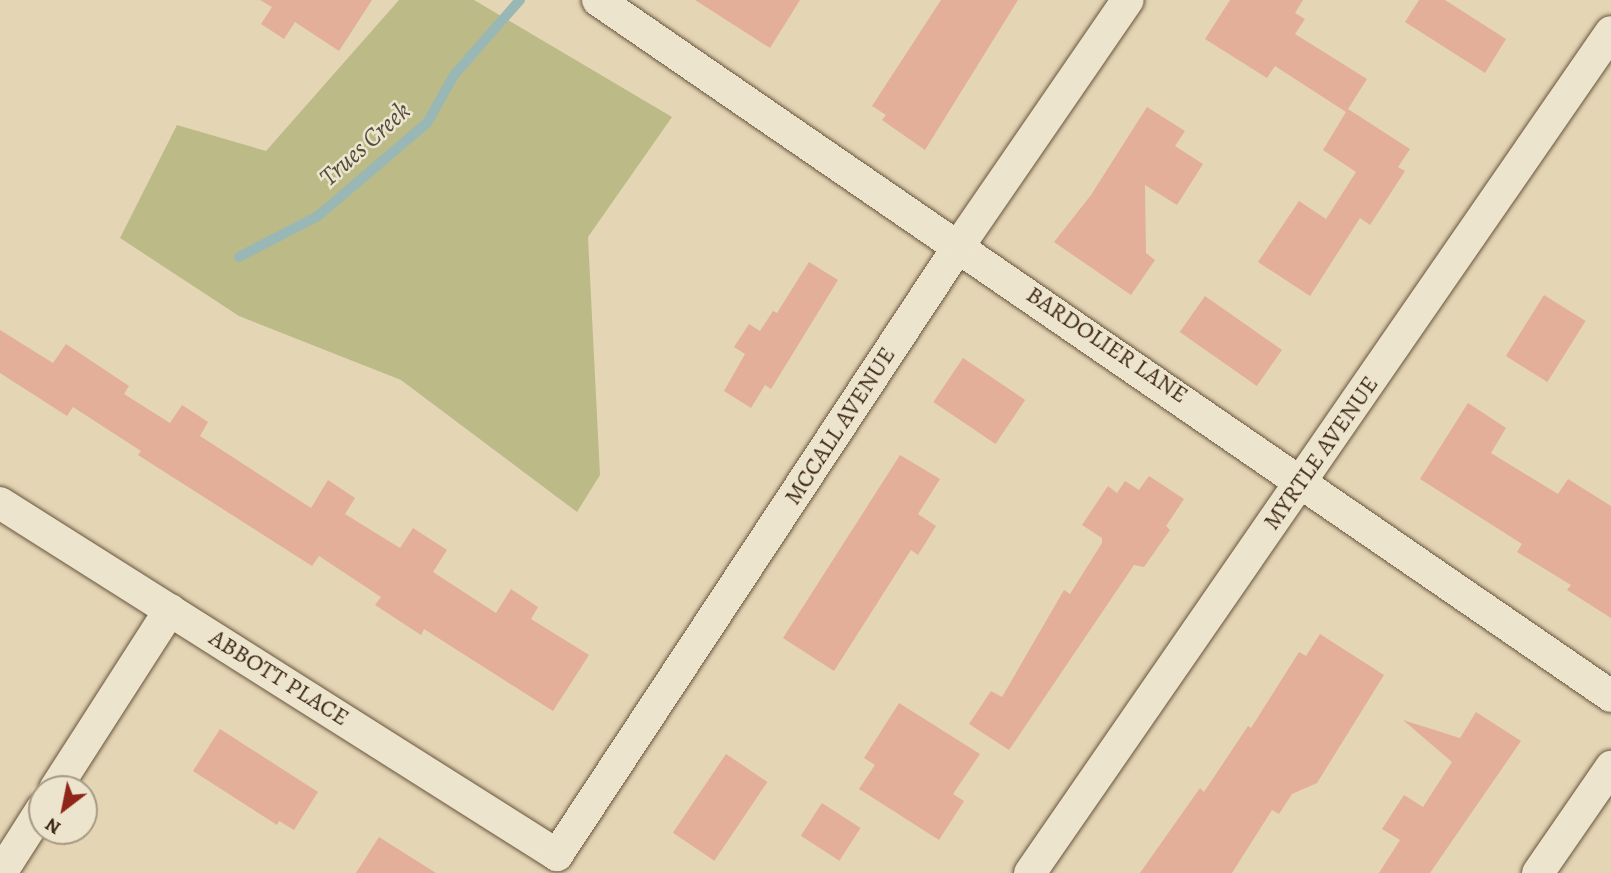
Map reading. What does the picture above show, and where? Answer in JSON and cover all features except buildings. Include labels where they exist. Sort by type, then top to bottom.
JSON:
[{"type":"street","name":"MCCALL AVENUE","points":[[557,855],[960,244],[1128,0]]},
{"type":"street","name":"BARDOLIER LANE","points":[[616,5],[1611,696]]},
{"type":"street","name":"MYRTLE AVENUE","points":[[1030,873],[1611,32]]},
{"type":"street","name":"ABBOTT PLACE","points":[[0,503],[557,855]]},
{"type":"street","points":[[64,775],[170,610]]},
{"type":"street","points":[[1538,873],[1611,767]]},
{"type":"street","points":[[1,873],[28,831]]},
{"type":"shaded area","points":[[399,0],[474,0],[672,117],[588,237],[600,475],[577,512],[401,380],[239,316],[120,238],[177,125],[266,151]]},
{"type":"waterway","name":"Trues Creek","points":[[239,257],[318,216],[427,123],[454,75],[520,0]]}]
